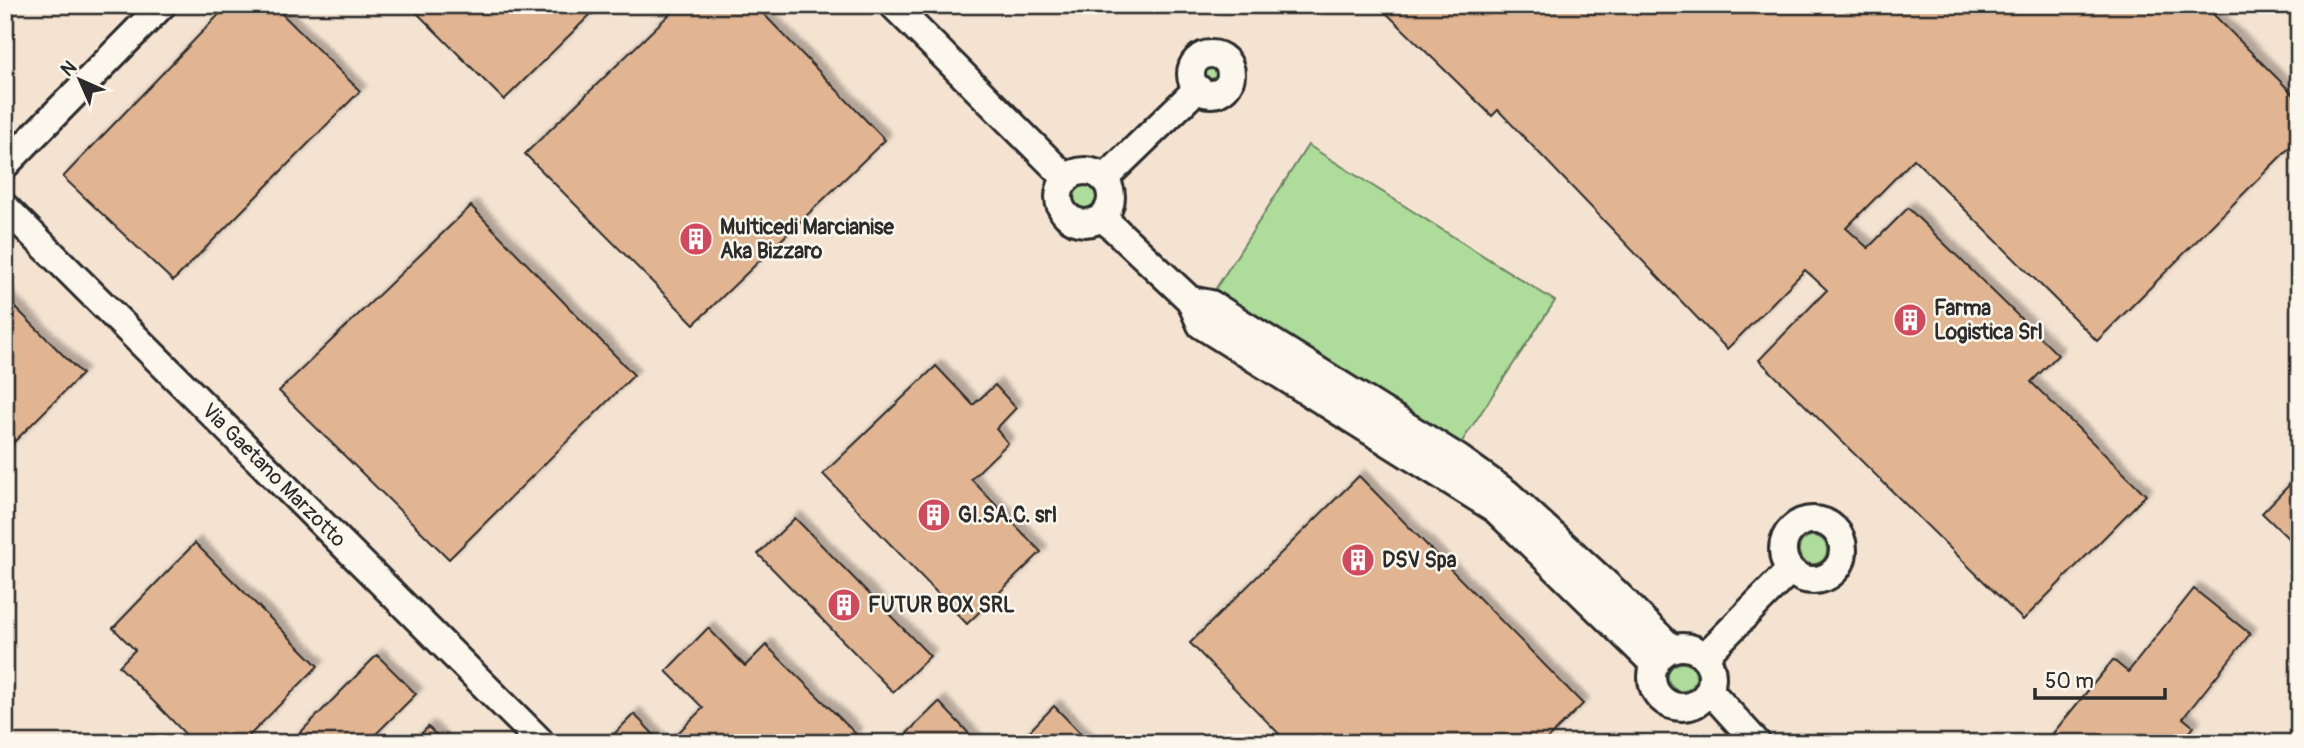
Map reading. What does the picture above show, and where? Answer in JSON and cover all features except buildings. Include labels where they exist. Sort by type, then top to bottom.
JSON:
[{"type":"street","points":[[5,165],[162,5]]},
{"type":"street","points":[[893,5],[1067,179]]},
{"type":"street","points":[[1104,179],[1198,88]]},
{"type":"street","points":[[1081,171],[1097,174],[1104,179],[1111,201],[1102,216],[1086,223],[1069,217],[1060,202],[1062,185],[1067,179],[1081,171]]},
{"type":"street","name":"Via Gaetano Marzotto","points":[[5,207],[539,740],[536,743]]},
{"type":"street","points":[[1102,216],[1190,300],[1211,304],[1458,458],[1507,493],[1615,592],[1663,657]]},
{"type":"street","points":[[1704,657],[1790,570]]},
{"type":"street","points":[[1689,648],[1704,657],[1712,673],[1701,698],[1682,707],[1672,706],[1657,694],[1652,674],[1663,657],[1689,648]]},
{"type":"street","points":[[1701,698],[1737,743]]},
{"type":"street","points":[[1701,698],[1757,743]]},
{"type":"shaded area","points":[[5,5],[2299,5],[2299,743],[5,743]]},
{"type":"green space","points":[[1211,61],[1222,68],[1223,73],[1216,84],[1211,85],[1200,78],[1199,73],[1206,62]]},
{"type":"green space","points":[[1308,145],[1555,301],[1457,449],[1211,296]]},
{"type":"green space","points":[[1085,178],[1098,184],[1104,197],[1098,210],[1085,216],[1072,210],[1066,197],[1072,184]]},
{"type":"green space","points":[[1813,536],[1823,540],[1827,550],[1823,560],[1813,564],[1803,560],[1799,550],[1803,540]]},
{"type":"green space","points":[[1682,663],[1692,667],[1696,677],[1692,687],[1682,691],[1672,687],[1668,677],[1672,667]]},
{"type":"place","name":"Multicedi Marcianise Aka Bizzaro","points":[[696,239]]},
{"type":"place","name":"Farma Logistica Srl","points":[[1910,320]]},
{"type":"place","name":"GI.SA.C. srl","points":[[934,515]]},
{"type":"place","name":"DSV Spa","points":[[1358,560]]},
{"type":"place","name":"FUTUR BOX SRL","points":[[844,605]]}]
